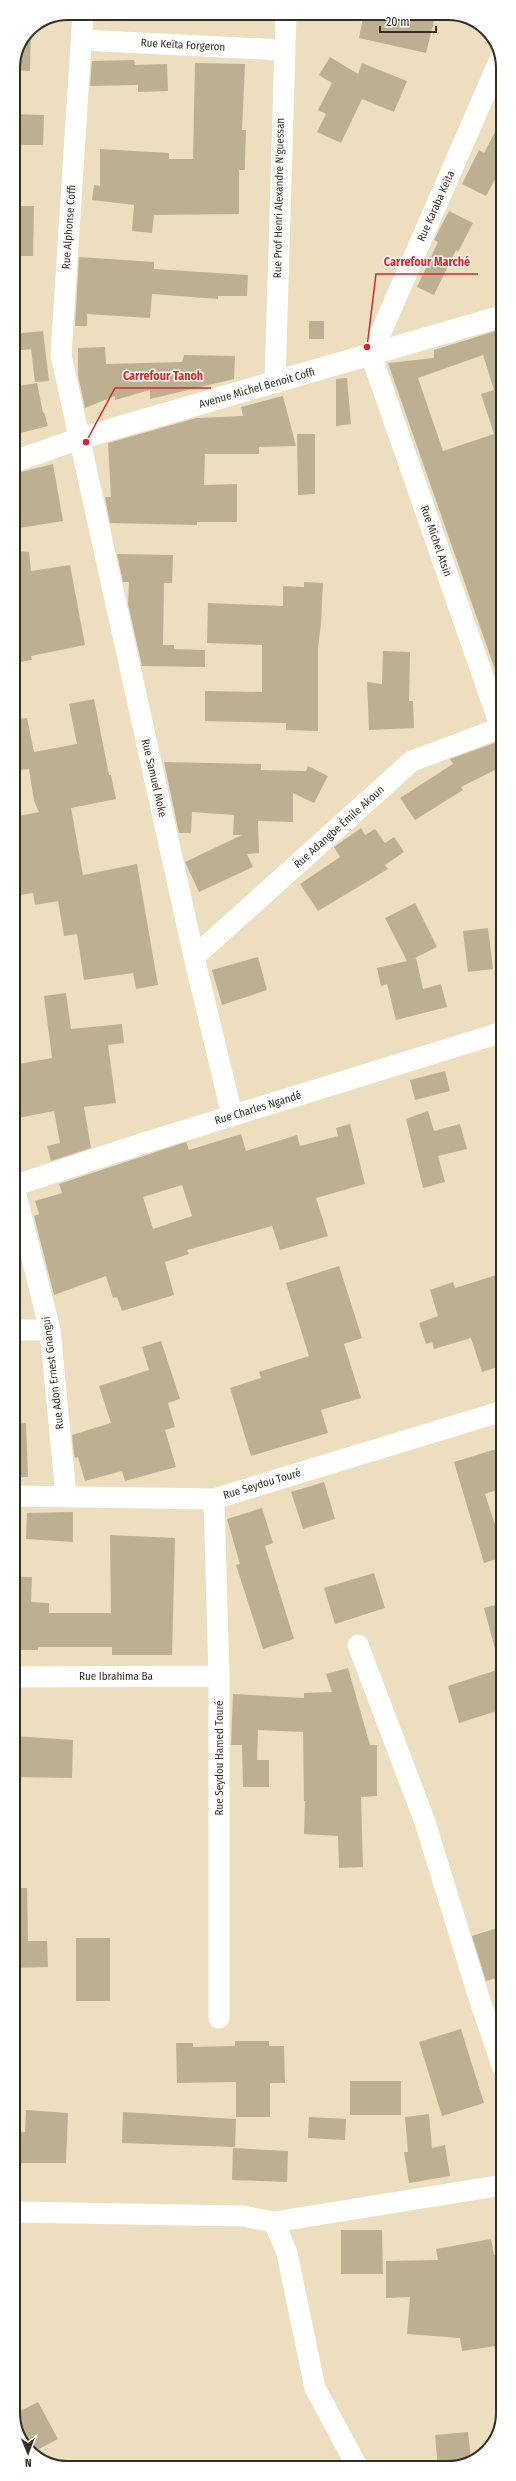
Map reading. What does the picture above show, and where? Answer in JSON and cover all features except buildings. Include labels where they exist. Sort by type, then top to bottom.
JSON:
[{"type":"street","name":"Rue Alphonse Coffi","points":[[78,440],[61,354],[83,20]]},
{"type":"street","name":"Rue Prof Henri Alexandre N'guessan","points":[[275,383],[283,50],[285,20]]},
{"type":"street","name":"Rue Keïta Forgeron","points":[[82,40],[283,50]]},
{"type":"street","name":"Rue Karaba Keïta","points":[[371,355],[496,68]]},
{"type":"street","name":"Avenue Michel Benoit Coffi","points":[[20,460],[78,440],[496,318]]},
{"type":"street","name":"Rue Michel Atsin","points":[[371,355],[496,711]]},
{"type":"street","name":"Rue Samuel Moke","points":[[78,440],[194,957],[232,1116]]},
{"type":"street","name":"Rue Adangbe Émile Akoun","points":[[194,957],[412,761],[496,730]]},
{"type":"street","name":"Rue Charles Ngandé","points":[[20,1183],[496,1034]]},
{"type":"street","name":"Rue Adon Ernest Gnangui","points":[[20,1212],[50,1330],[66,1496]]},
{"type":"street","points":[[20,1330],[50,1330]]},
{"type":"street","name":"Rue Seydou Touré","points":[[20,1496],[214,1498],[496,1413]]},
{"type":"street","name":"Rue Seydou Hamed Touré","points":[[214,1498],[219,1676],[219,2018]]},
{"type":"street","points":[[358,1645],[425,1822],[479,1998],[496,2048]]},
{"type":"street","name":"Rue Ibrahima Ba","points":[[20,1677],[219,1676]]},
{"type":"street","points":[[20,2212],[244,2216],[274,2222],[496,2186]]},
{"type":"street","points":[[274,2222],[287,2253],[315,2388],[354,2461]]},
{"type":"place","name":"Carrefour Marché","points":[[367,347]]},
{"type":"place","name":"Carrefour Tanoh","points":[[86,442]]}]
